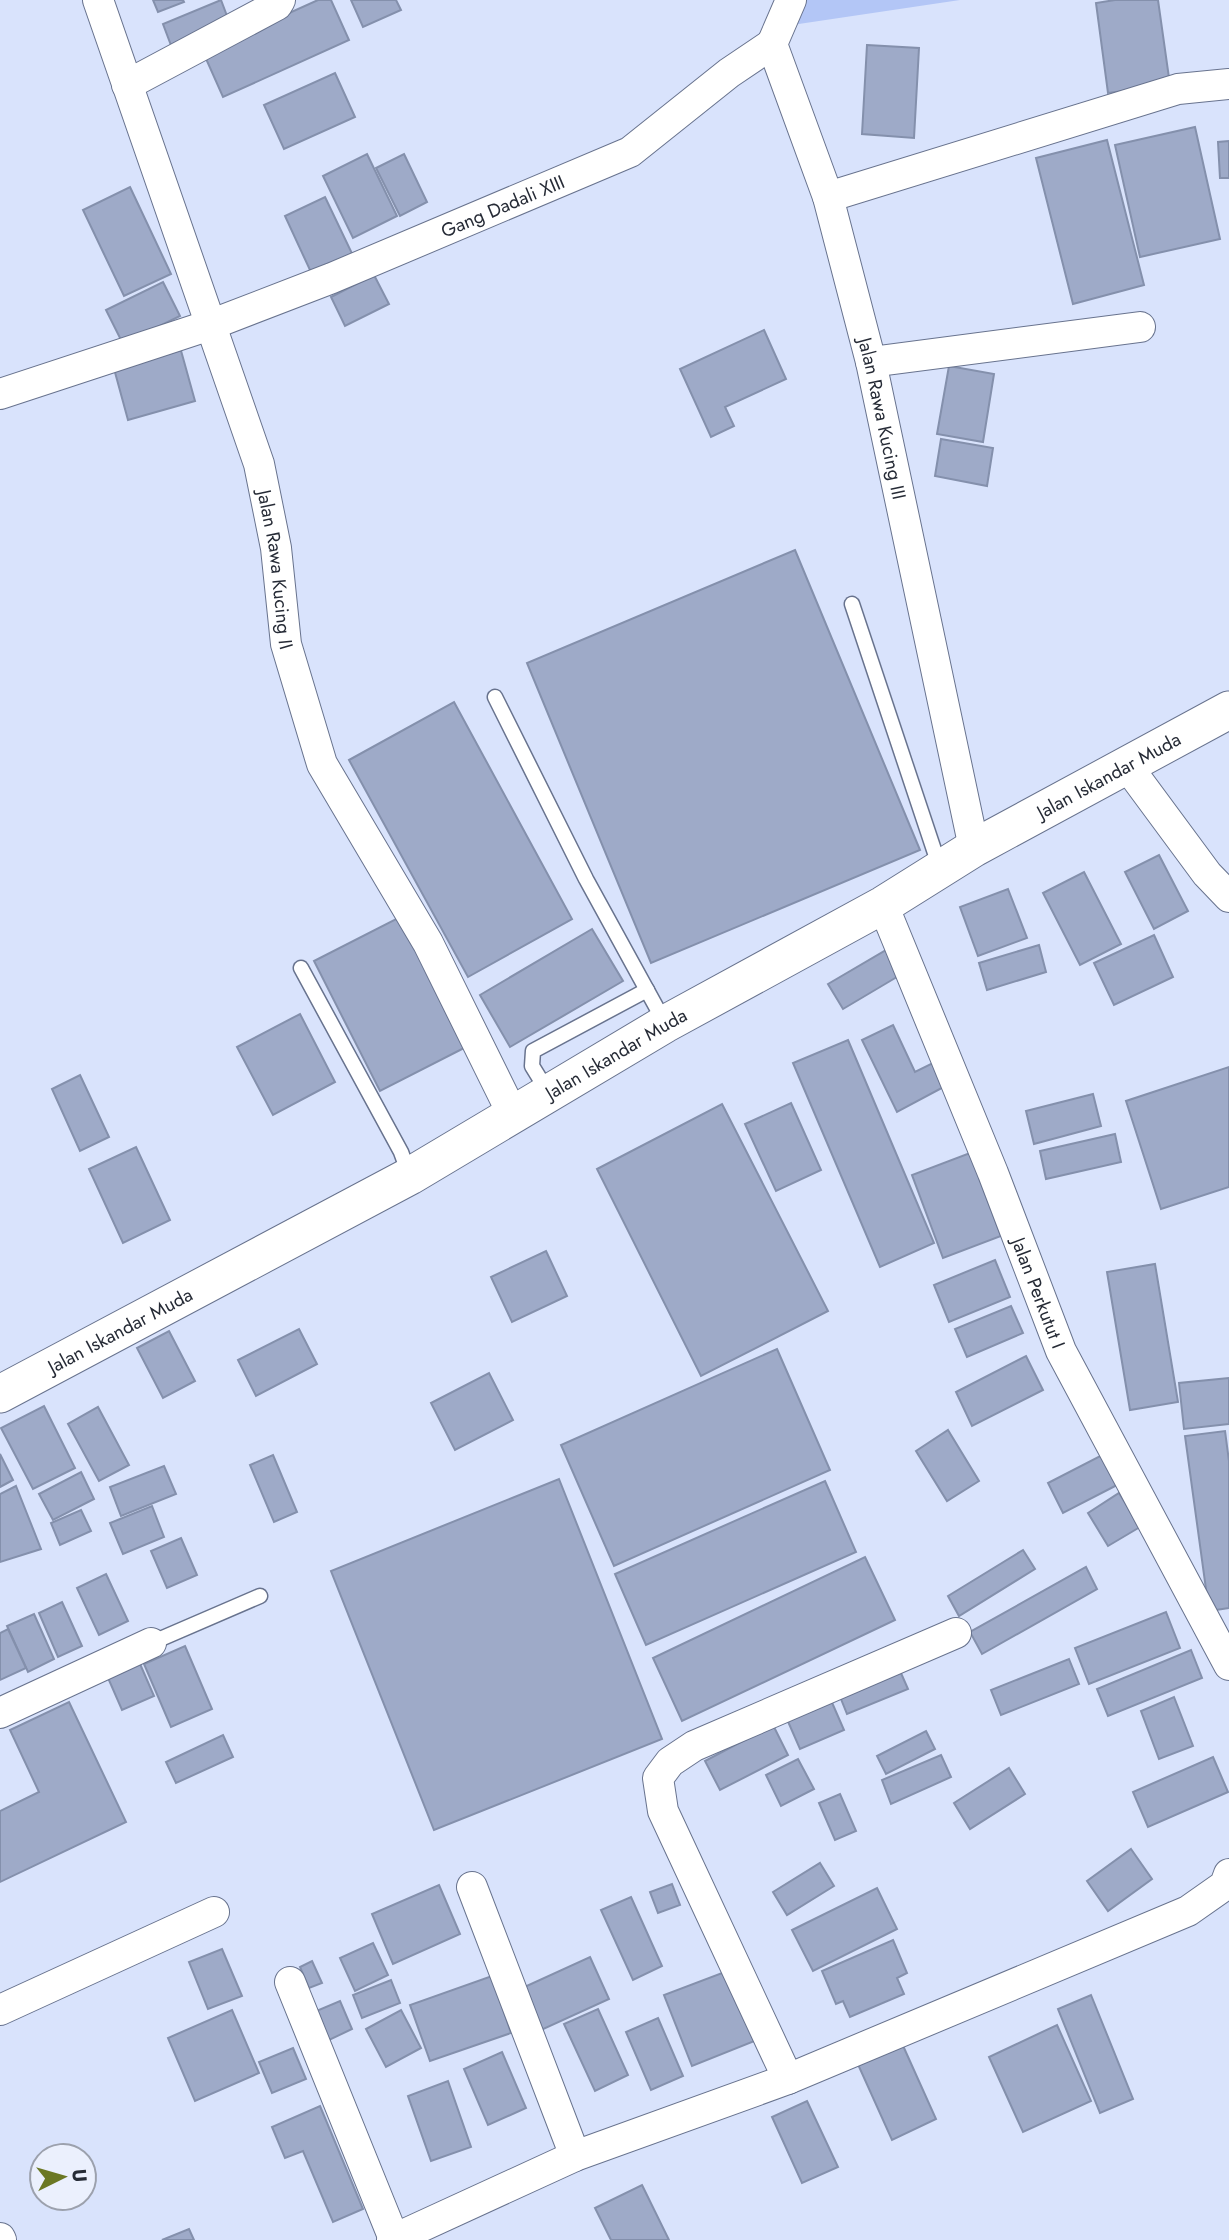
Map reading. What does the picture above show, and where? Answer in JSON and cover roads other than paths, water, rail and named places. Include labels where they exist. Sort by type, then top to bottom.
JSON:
[{"type":"street","name":"Jalan Rawa Kucing II","points":[[98,0],[259,464],[276,548],[286,645],[322,764],[428,943],[512,1113]]},
{"type":"street","points":[[127,85],[277,5],[281,0]]},
{"type":"street","points":[[772,44],[791,0]]},
{"type":"street","name":"Jalan Rawa Kucing III","points":[[772,44],[828,197],[871,362],[974,848]]},
{"type":"street","name":"Gang Dadali XIII","points":[[0,394],[210,325],[332,278],[630,152],[729,73],[772,44]]},
{"type":"street","points":[[828,197],[1178,89],[1229,84]]},
{"type":"street","points":[[871,362],[1140,327]]},
{"type":"street","name":"Jalan Iskandar Muda","points":[[0,1394],[410,1176],[665,1024],[883,905],[974,848],[1125,763],[1229,710]]},
{"type":"street","points":[[1125,763],[1207,874],[1229,897]]},
{"type":"street","name":"Jalan Perkutut I","points":[[883,905],[993,1173],[1061,1351],[1229,1665]]},
{"type":"street","points":[[788,2079],[663,1811],[658,1779],[670,1762],[694,1746],[956,1633]]},
{"type":"street","points":[[0,1713],[151,1643]]},
{"type":"street","points":[[290,1982],[393,2240],[575,2156],[788,2079],[1188,1911],[1225,1885],[1229,1874]]},
{"type":"street","points":[[472,1887],[575,2156]]},
{"type":"street","points":[[0,2010],[214,1912]]},
{"type":"lane","points":[[852,604],[941,870]]},
{"type":"lane","points":[[495,697],[586,879],[665,1024]]},
{"type":"lane","points":[[301,968],[401,1152],[410,1176]]},
{"type":"lane","points":[[548,1092],[532,1066],[533,1051],[647,990]]},
{"type":"lane","points":[[151,1643],[260,1596]]}]
